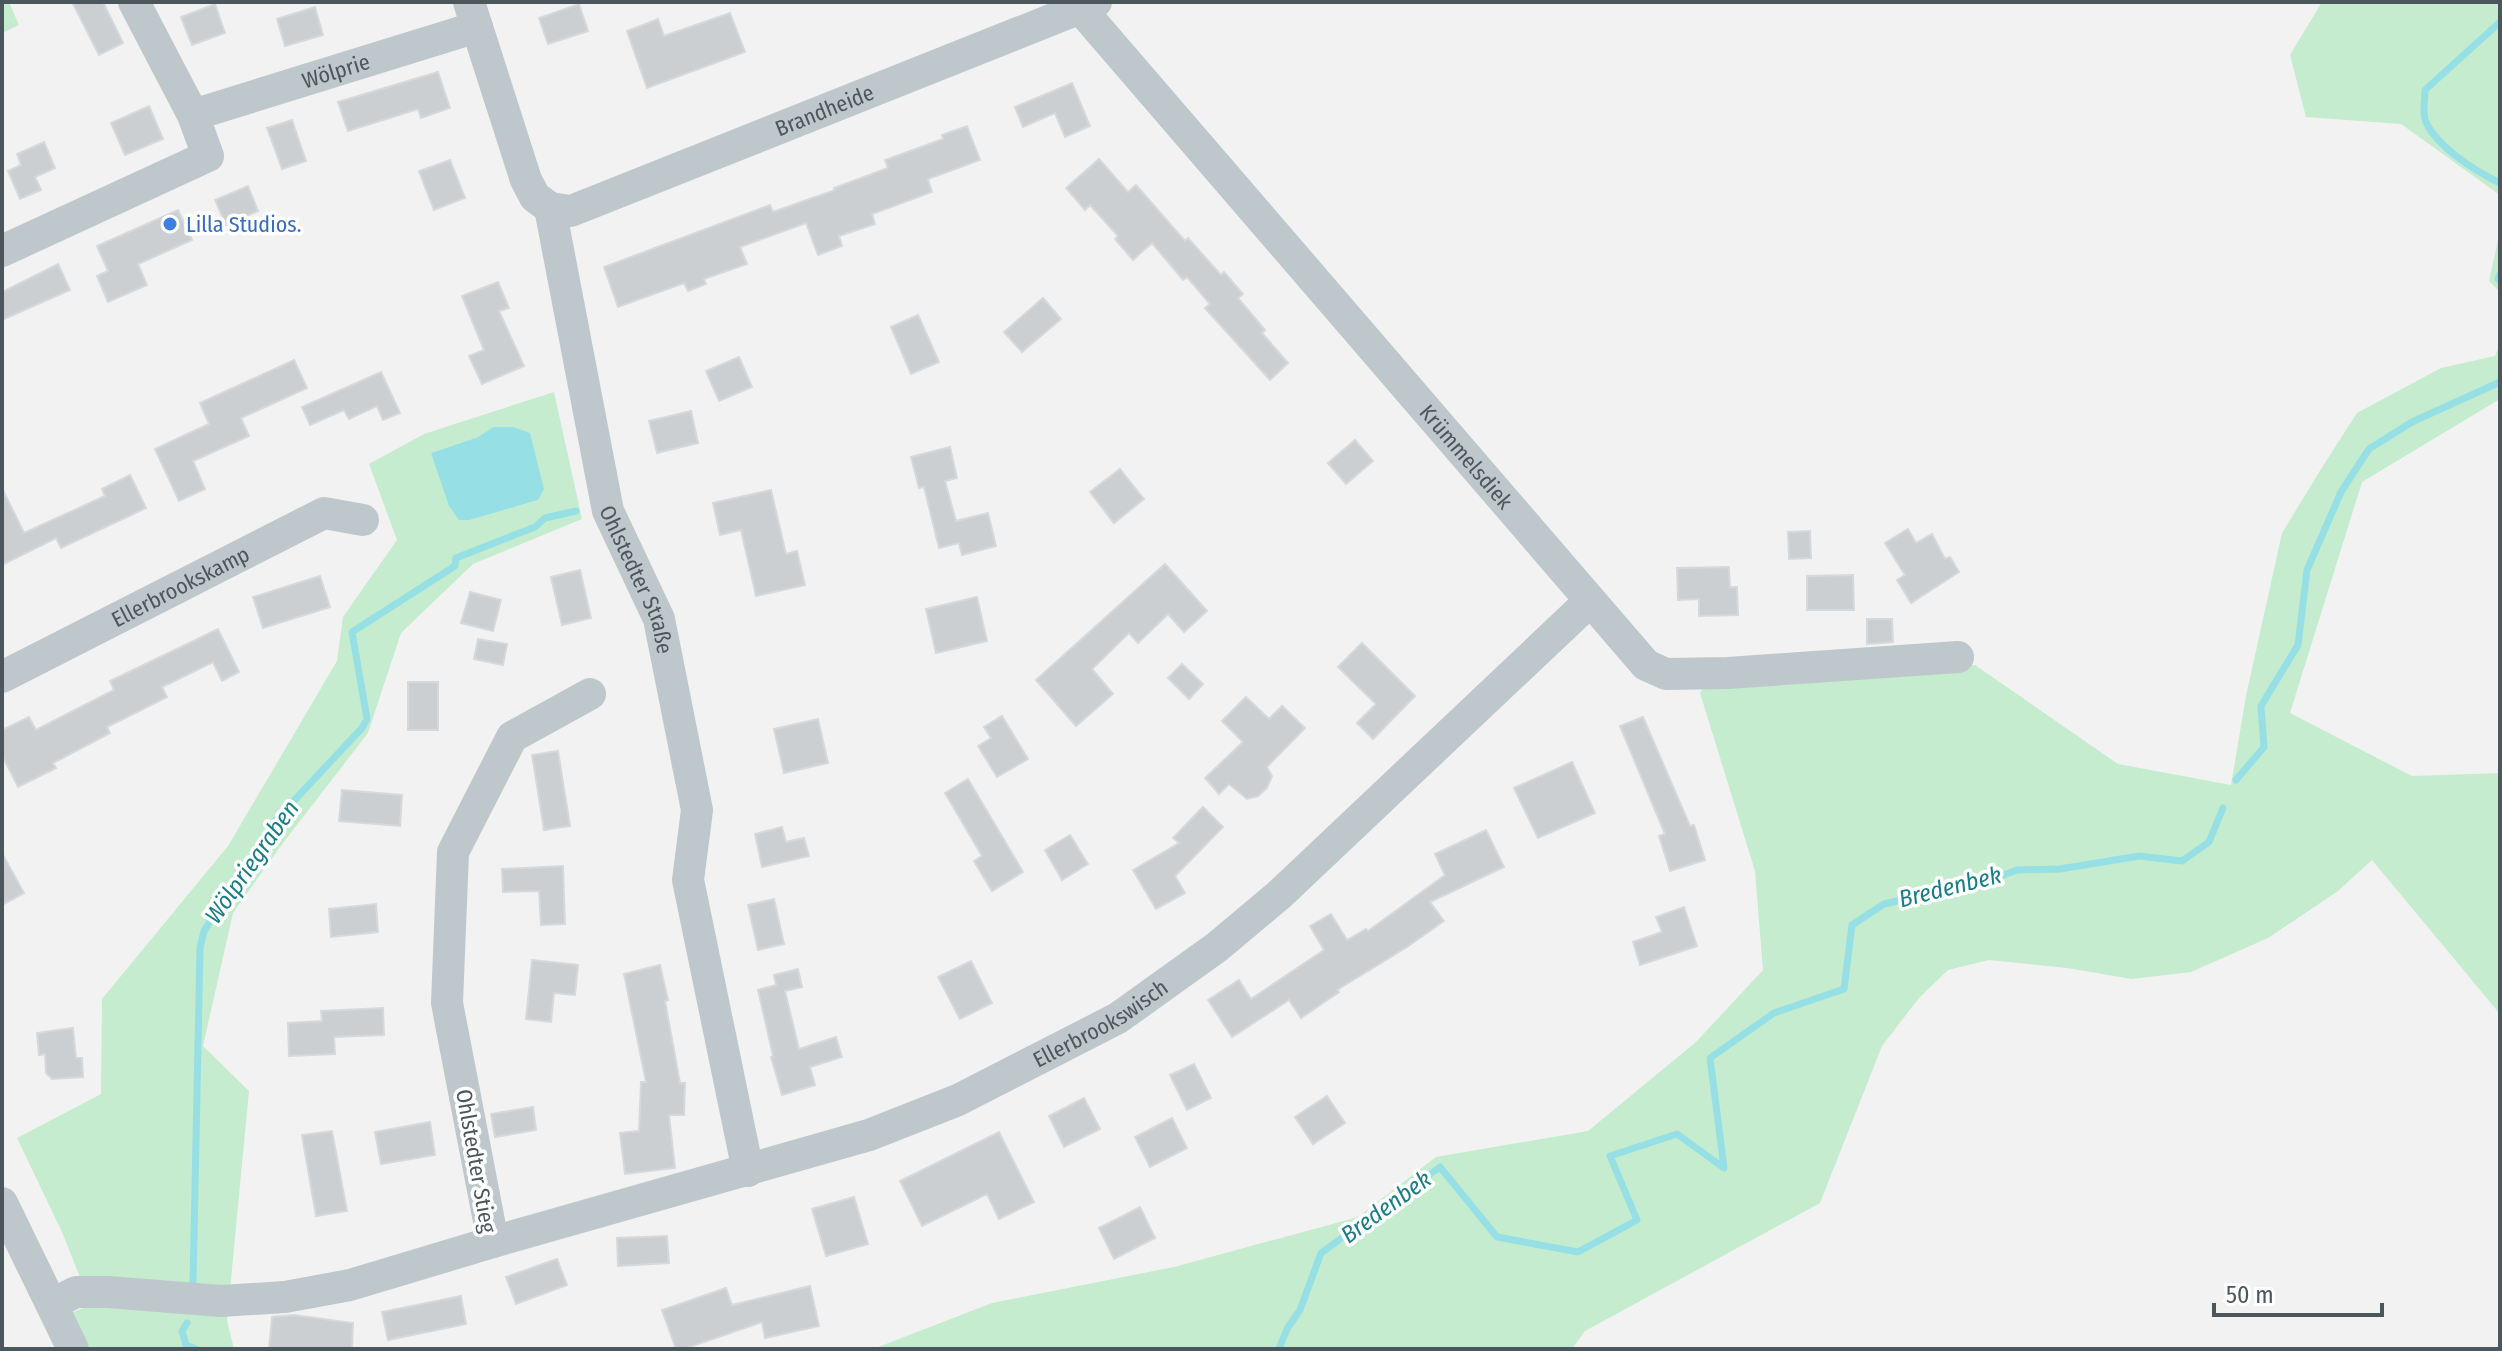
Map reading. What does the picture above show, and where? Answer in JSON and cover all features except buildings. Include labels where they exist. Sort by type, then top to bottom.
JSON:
[{"type":"street","points":[[2,251],[208,156],[193,115],[134,2]]},
{"type":"street","name":"Brandheide","points":[[550,208],[571,211],[1088,5]]},
{"type":"street","name":"Krümmelsdiek","points":[[1088,5],[1646,665],[1666,674],[1728,673],[1958,657]]},
{"type":"street","name":"Wölprie","points":[[193,115],[473,14]]},
{"type":"street","name":"Ohlstedter Straße","points":[[473,14],[526,180],[535,197],[550,208],[608,511],[659,619],[697,810],[688,880],[748,1171]]},
{"type":"street","name":"Ellerbrookskamp","points":[[2,677],[324,513],[363,520]]},
{"type":"street","name":"Ellerbrookswisch","points":[[493,1242],[869,1135],[958,1100],[1118,1018],[1217,947],[1279,895],[1590,601]]},
{"type":"street","name":"Ohlstedter Stieg","points":[[52,1304],[76,1292],[221,1301],[285,1297],[350,1285],[493,1242],[447,1003],[453,852],[512,737],[590,694]]},
{"type":"street","points":[[2,1203],[73,1349]]},
{"type":"green space","points":[[2,2],[9,2],[19,25],[2,33]]},
{"type":"green space","points":[[2322,2],[2500,2],[2500,195],[2401,124],[2306,117],[2290,55]]},
{"type":"green space","points":[[2500,231],[2500,292],[2489,281]]},
{"type":"green space","points":[[2500,344],[2500,399],[2362,482],[2290,713],[2412,776],[2500,773],[2500,1014],[2372,860],[2338,891],[2268,938],[2191,972],[2132,979],[1989,960],[1948,970],[1919,998],[1882,1046],[1820,1203],[1585,1331],[1572,1349],[873,1349],[992,1303],[1174,1267],[1358,1217],[1436,1157],[1588,1131],[1696,1042],[1763,970],[1755,871],[1700,693],[1709,680],[1975,665],[2118,764],[2231,785],[2246,696],[2282,533],[2321,469],[2357,413],[2441,368],[2495,356]]},
{"type":"green space","points":[[554,392],[582,519],[473,564],[401,633],[368,733],[233,913],[203,1046],[249,1091],[227,1321],[234,1349],[58,1349],[48,1322],[91,1305],[62,1232],[17,1138],[101,1094],[102,999],[228,846],[337,661],[343,617],[397,540],[369,464],[424,434]],"holes":[[[493,427],[538,500],[470,520],[459,519],[431,453],[478,437]]]},
{"type":"water","points":[[493,427],[513,427],[530,433],[544,489],[538,500],[470,520],[459,520],[449,506],[431,453],[478,437]]},
{"type":"waterway","name":"Bredenbek","points":[[2500,22],[2425,90],[2424,111],[2426,122],[2439,141],[2469,165],[2500,183]]},
{"type":"waterway","name":"Bredenbek","points":[[2500,274],[2500,281]]},
{"type":"waterway","name":"Bredenbek","points":[[2236,780],[2264,747],[2261,706],[2298,645],[2307,570],[2341,492],[2369,449],[2412,422],[2500,382]]},
{"type":"waterway","name":"Wölpriegraben","points":[[193,1284],[200,948],[204,931],[274,822],[367,719],[352,632],[455,566],[456,558],[535,527],[545,518],[576,511]]},
{"type":"waterway","name":"Bredenbek","points":[[1279,1349],[1287,1329],[1300,1310],[1321,1253],[1440,1167],[1497,1237],[1578,1252],[1637,1220],[1610,1156],[1677,1134],[1724,1168],[1710,1058],[1774,1013],[1844,989],[1852,925],[1884,904],[1990,880],[2017,870],[2060,869],[2139,856],[2182,861],[2209,842],[2223,808]]},
{"type":"waterway","name":"Wölpriegraben","points":[[187,1323],[182,1331],[186,1345],[196,1349]]},
{"type":"place","name":"Lilla Studios.","points":[[170,224]]}]
